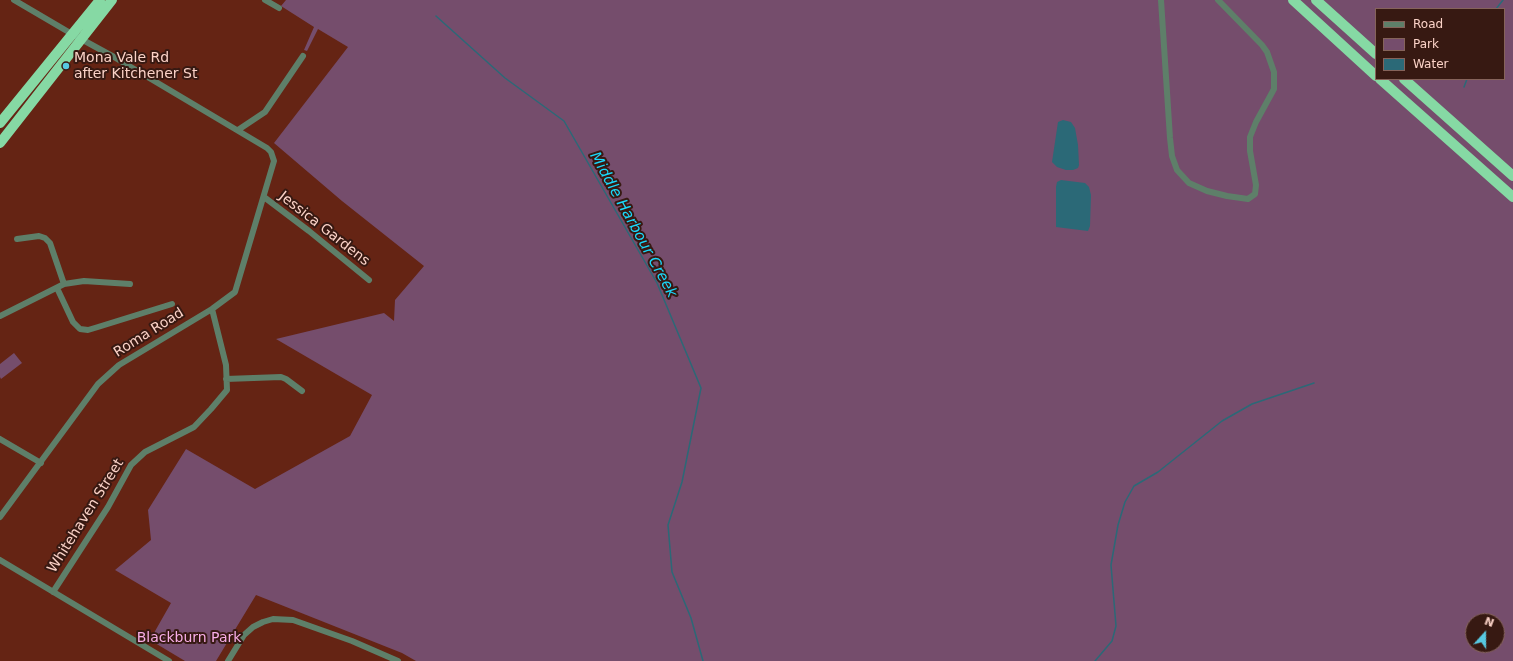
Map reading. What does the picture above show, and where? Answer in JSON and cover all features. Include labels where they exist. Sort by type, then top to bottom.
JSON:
[{"type":"highway","points":[[0,143],[100,0]]},
{"type":"highway","points":[[0,123],[76,36],[112,0]]},
{"type":"highway","points":[[1293,0],[1375,75]]},
{"type":"highway","points":[[1316,0],[1375,53]]},
{"type":"highway","points":[[1381,80],[1513,197]]},
{"type":"highway","points":[[1405,80],[1513,176]]},
{"type":"street","points":[[14,0],[238,130],[265,112],[303,56]]},
{"type":"street","points":[[265,0],[279,8]]},
{"type":"street","points":[[1161,0],[1170,138],[1172,156],[1177,170],[1189,183],[1207,191],[1248,199],[1255,194],[1256,186],[1250,150],[1250,137],[1256,122],[1274,89],[1274,72],[1267,52],[1262,45],[1218,0]]},
{"type":"street","name":"Roma Road","points":[[0,517],[98,384],[119,365],[212,309],[235,292],[274,161],[274,157],[267,148],[238,130]]},
{"type":"street","name":"Jessica Gardens","points":[[264,197],[309,231],[369,280]]},
{"type":"street","points":[[18,239],[39,236],[45,238],[50,243],[64,284]]},
{"type":"street","points":[[0,316],[64,284],[84,281],[130,284]]},
{"type":"street","points":[[57,288],[73,322],[80,329],[88,330],[172,304]]},
{"type":"street","name":"Whitehaven Street","points":[[53,592],[108,507],[131,465],[145,452],[194,427],[227,390],[226,366],[212,309]]},
{"type":"street","points":[[226,379],[281,377],[302,391]]},
{"type":"street","points":[[0,440],[41,462]]},
{"type":"street","points":[[0,560],[169,661]]},
{"type":"street","points":[[228,661],[244,635],[253,627],[273,619],[293,620],[352,641],[398,661]]},
{"type":"green space","name":"Blackburn Park","points":[[286,0],[1513,0],[1513,661],[416,661],[402,653],[256,595],[216,661],[185,661],[150,640],[171,603],[115,570],[151,540],[148,510],[186,449],[255,489],[350,436],[372,395],[276,339],[384,313],[394,321],[395,300],[424,266],[342,201],[274,143],[348,47],[318,29],[307,51],[304,50],[314,27],[281,6]]},
{"type":"green space","points":[[14,353],[22,363],[1,379],[0,364]]},
{"type":"water","points":[[1063,120],[1071,122],[1075,128],[1079,165],[1078,168],[1073,170],[1066,170],[1057,167],[1052,162],[1058,122]]},
{"type":"water","points":[[1061,180],[1085,183],[1089,187],[1091,195],[1090,226],[1088,231],[1056,227],[1056,187],[1057,182]]},
{"type":"waterway","points":[[1497,8],[1503,0]]},
{"type":"waterway","name":"Middle Harbour Creek","points":[[436,16],[505,78],[564,121],[657,283],[701,388],[682,482],[668,525],[672,572],[691,618],[703,661]]},
{"type":"waterway","points":[[1464,87],[1467,80]]},
{"type":"waterway","points":[[1095,661],[1112,641],[1116,626],[1111,565],[1118,525],[1125,502],[1134,486],[1158,472],[1222,421],[1252,404],[1314,383]]},
{"type":"place","name":"Mona Vale Rd after Kitchener St","points":[[66,66]]}]
